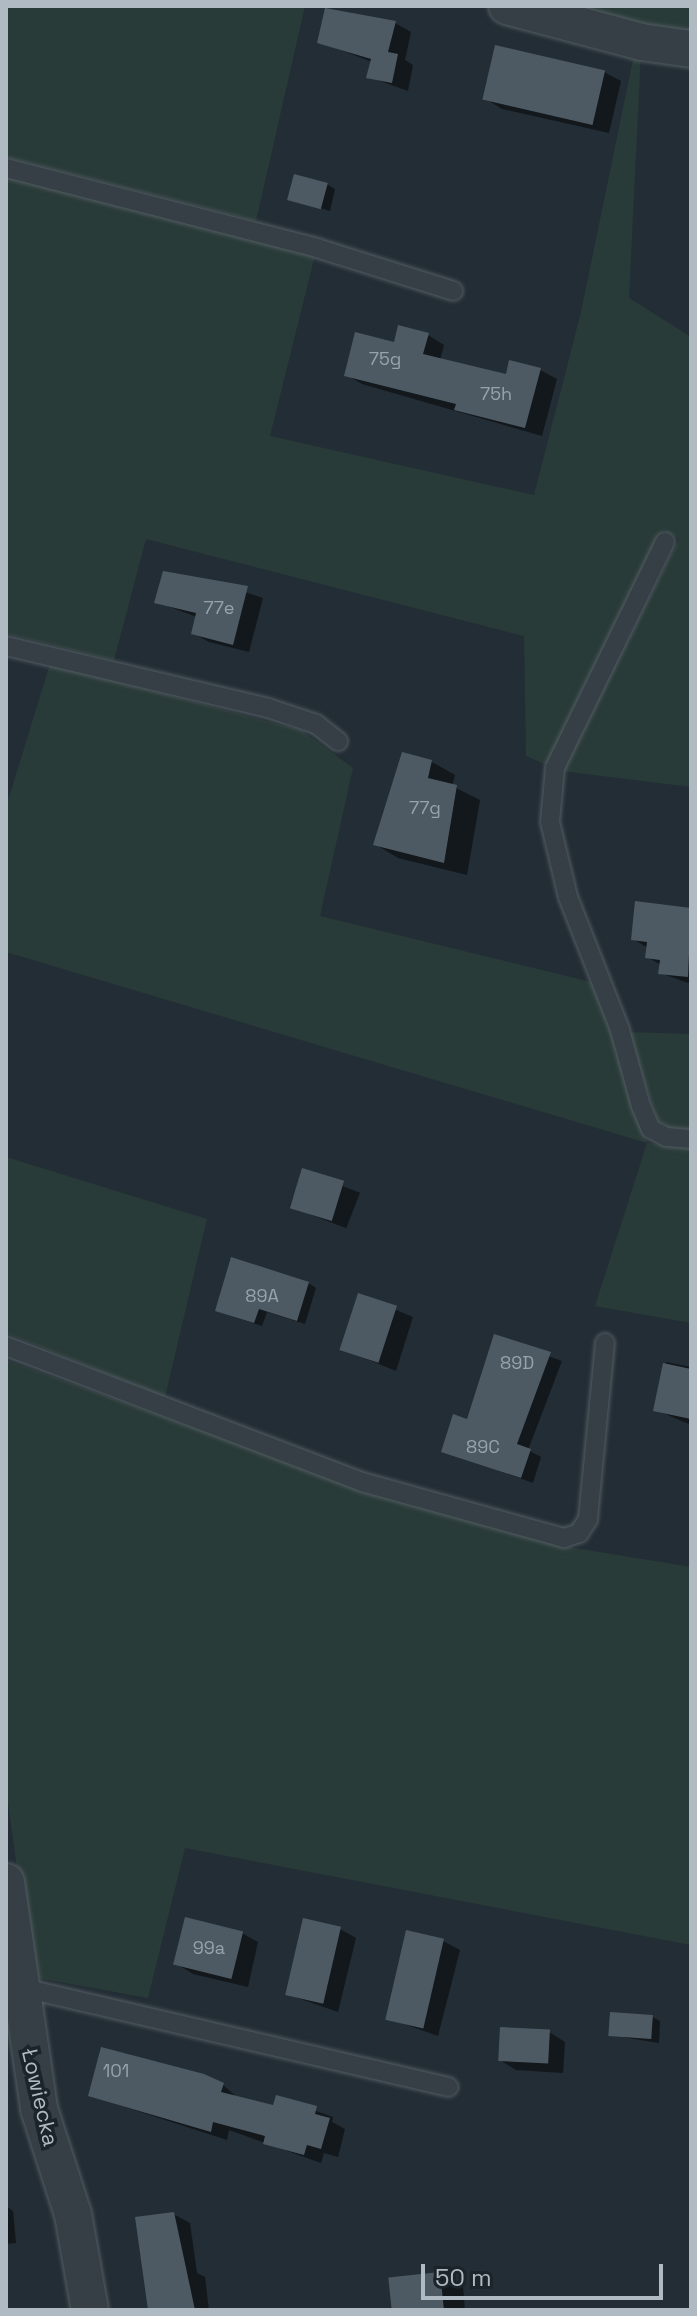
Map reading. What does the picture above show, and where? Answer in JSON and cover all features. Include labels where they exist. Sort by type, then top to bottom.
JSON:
[{"type":"street","points":[[507,6],[641,42],[691,49]]},
{"type":"street","name":"Łowiecka","points":[[6,1882],[13,1986],[39,2109],[73,2214],[90,2310]]},
{"type":"lane","points":[[6,168],[317,248],[453,291]]},
{"type":"lane","points":[[665,542],[555,768],[550,822],[568,897],[620,1030],[641,1106],[651,1129],[667,1137],[691,1139]]},
{"type":"lane","points":[[6,646],[268,708],[316,724],[338,741]]},
{"type":"lane","points":[[6,1346],[362,1482],[564,1538],[579,1533],[588,1519],[605,1343]]},
{"type":"lane","points":[[13,1986],[449,2087]]},
{"type":"green space","points":[[6,6],[305,6],[256,221],[6,157]]},
{"type":"green space","points":[[533,6],[691,6],[691,42]]},
{"type":"green space","points":[[635,50],[641,51],[629,298],[691,337],[691,787],[562,771],[679,539],[663,530],[549,766],[526,756],[524,636],[146,539],[114,660],[6,634],[6,174],[315,255],[270,436],[534,495],[581,312]]},
{"type":"green space","points":[[50,664],[301,730],[353,768],[320,916],[595,983],[647,1143],[6,952],[6,807]]},
{"type":"green space","points":[[628,1032],[691,1034],[691,1129],[671,1128],[657,1119]]},
{"type":"green space","points":[[647,1143],[691,1147],[691,1323],[595,1306]]},
{"type":"green space","points":[[6,1157],[207,1219],[165,1397],[6,1333]]},
{"type":"green space","points":[[6,1360],[357,1487],[563,1546],[691,1567],[691,1945],[185,1848],[148,1998],[32,1977],[6,1788]]},
{"type":"building","points":[[325,8],[396,21],[388,52],[398,54],[392,83],[366,78],[371,59],[317,43]]},
{"type":"building","points":[[495,45],[605,70],[593,125],[482,100]]},
{"type":"building","points":[[294,174],[328,183],[321,209],[287,200]]},
{"type":"building","points":[[398,325],[429,333],[423,354],[506,374],[509,360],[541,368],[525,428],[454,410],[456,404],[344,376],[355,332],[394,342]]},
{"type":"building","points":[[163,571],[248,586],[233,645],[191,634],[196,613],[154,603]]},
{"type":"building","points":[[402,752],[432,760],[428,778],[457,785],[444,863],[373,845]]},
{"type":"building","points":[[635,901],[691,908],[688,977],[658,974],[660,960],[645,958],[647,942],[631,940]]},
{"type":"building","points":[[302,1168],[344,1181],[332,1221],[290,1208]]},
{"type":"building","points":[[231,1257],[309,1282],[297,1321],[259,1309],[254,1323],[215,1311]]},
{"type":"building","points":[[358,1293],[397,1306],[378,1363],[339,1350]]},
{"type":"building","points":[[494,1334],[551,1352],[517,1444],[531,1449],[521,1478],[441,1452],[453,1414],[467,1419]]},
{"type":"building","points":[[663,1363],[691,1369],[691,1419],[653,1411]]},
{"type":"building","points":[[185,1917],[243,1932],[231,1979],[173,1965]]},
{"type":"building","points":[[303,1918],[341,1927],[323,2004],[285,1995]]},
{"type":"building","points":[[406,1930],[444,1939],[423,2028],[385,2020]]},
{"type":"building","points":[[610,2012],[653,2015],[651,2039],[608,2036]]},
{"type":"building","points":[[500,2027],[550,2030],[548,2064],[498,2061]]},
{"type":"building","points":[[101,2047],[204,2074],[224,2083],[221,2092],[273,2105],[276,2095],[317,2106],[315,2114],[330,2118],[321,2149],[307,2145],[304,2155],[263,2144],[265,2136],[213,2122],[211,2132],[88,2096]]},
{"type":"building","points":[[174,2212],[195,2310],[148,2310],[135,2217]]},
{"type":"building","points":[[440,2272],[444,2310],[392,2310],[388,2277]]}]
